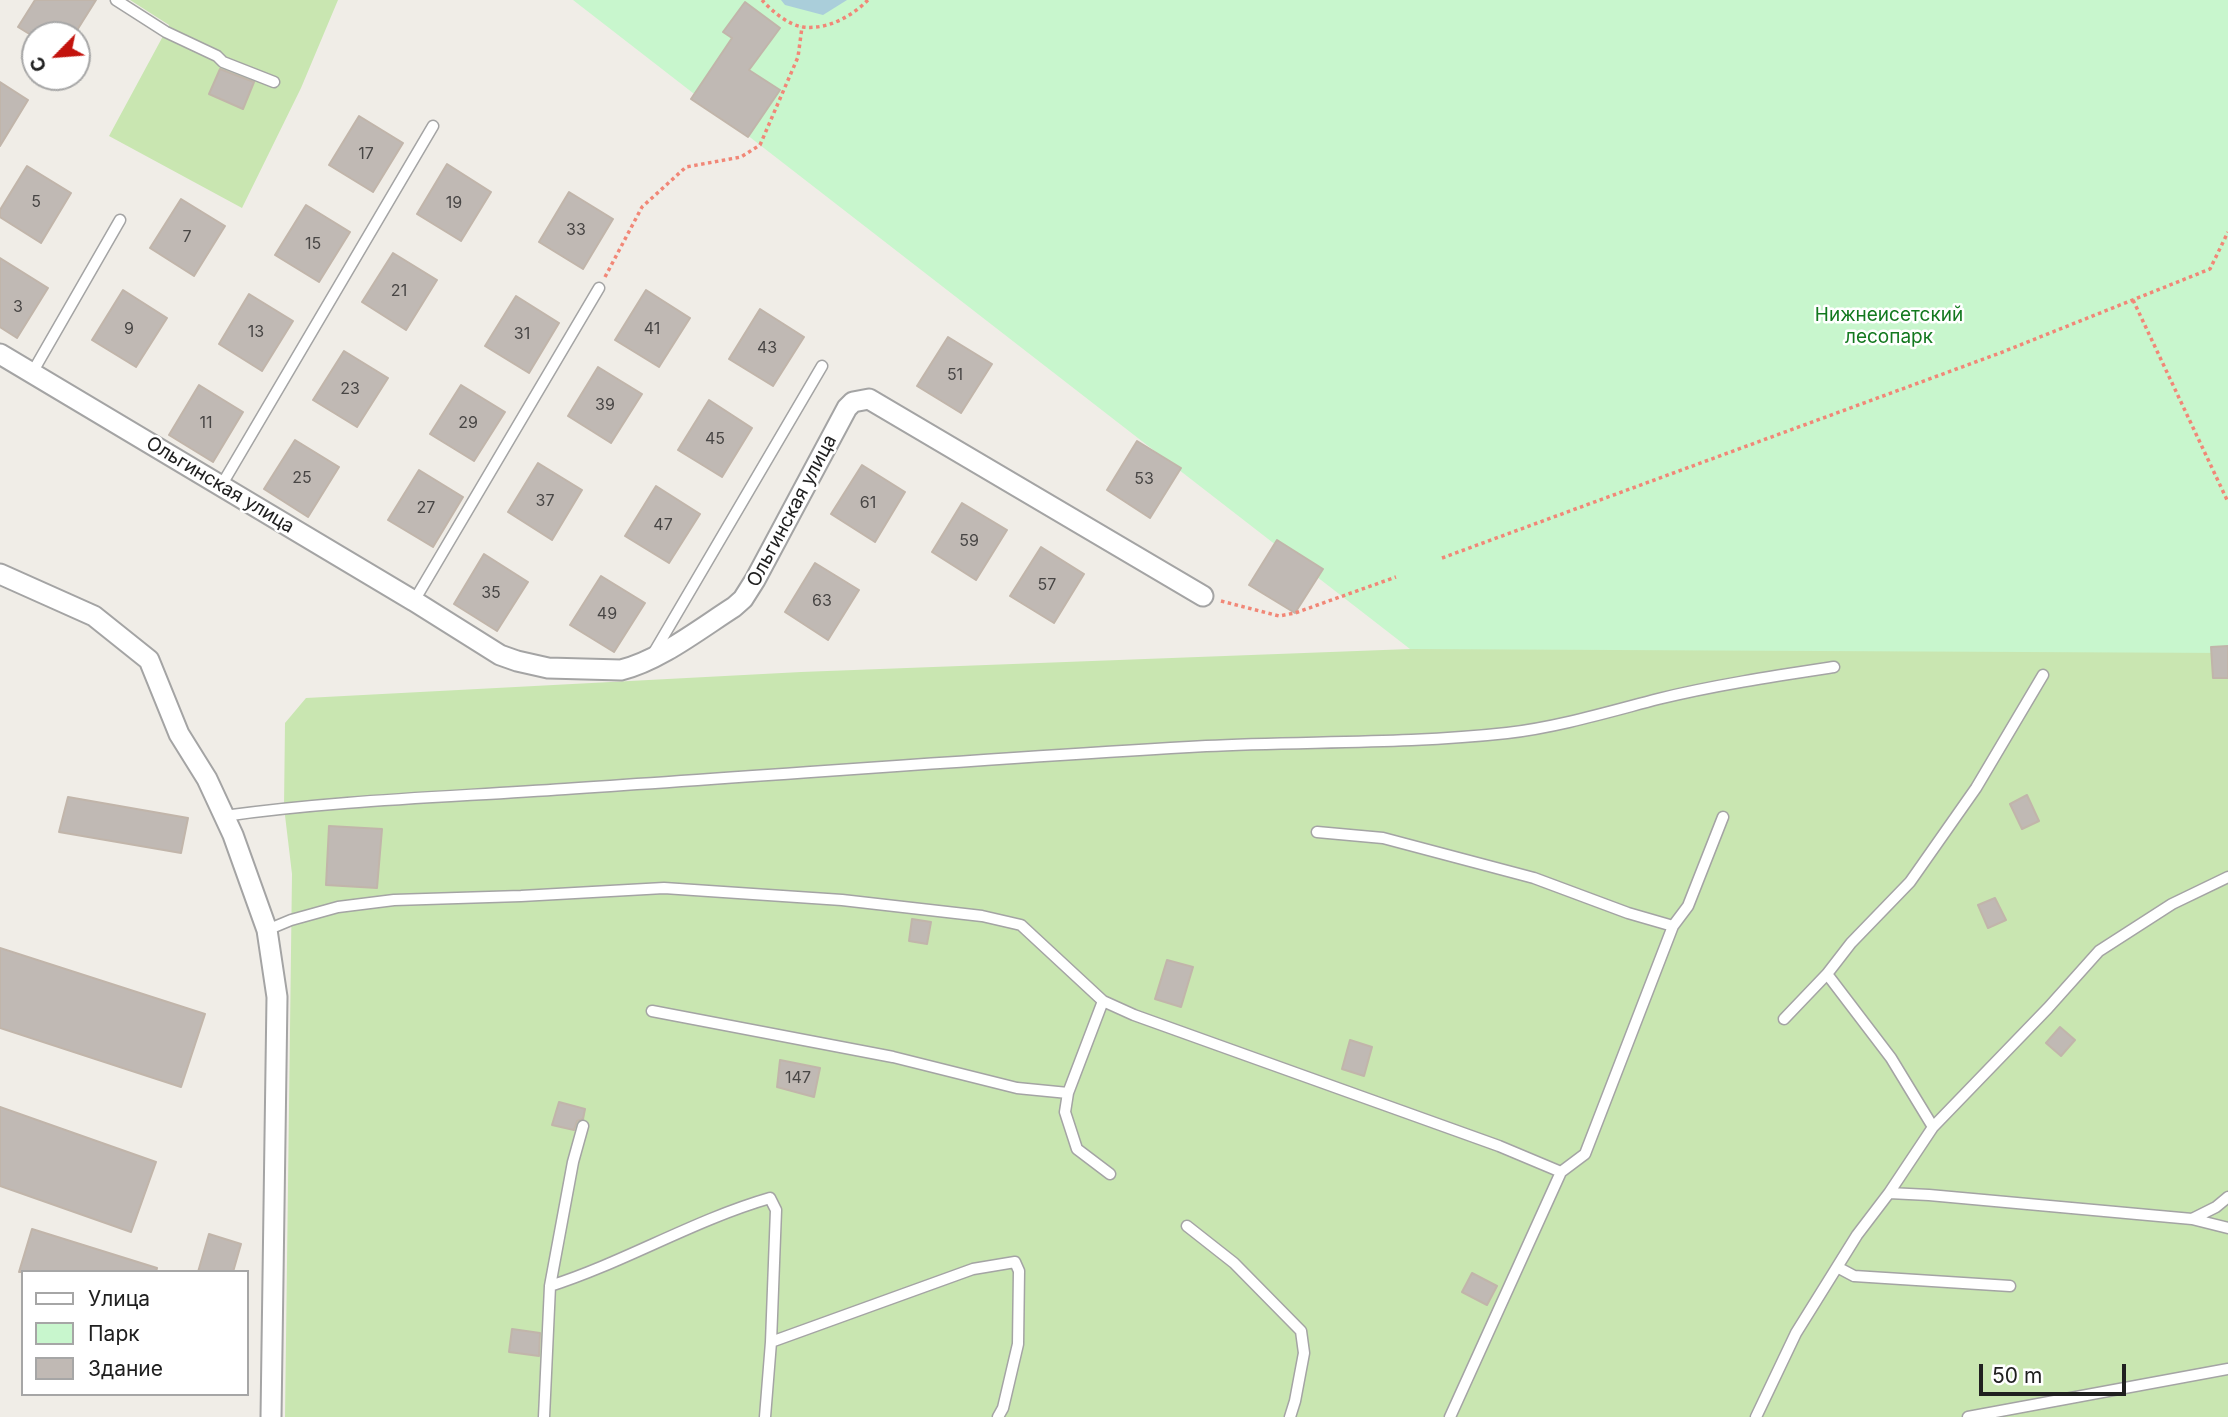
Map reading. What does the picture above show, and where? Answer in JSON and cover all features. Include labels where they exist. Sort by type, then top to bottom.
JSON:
[{"type":"street","name":"Ольгинская улица","points":[[0,354],[500,655],[534,666],[621,670],[649,660],[734,607],[749,591],[847,408],[860,399],[869,399],[1203,596]]},
{"type":"street","points":[[0,574],[94,616],[149,660],[179,734],[207,779],[225,816],[267,930],[277,998],[271,1417]]},
{"type":"lane","points":[[117,0],[166,32],[217,56],[223,62],[274,82]]},
{"type":"lane","points":[[221,486],[433,126]]},
{"type":"lane","points":[[32,373],[120,220]]},
{"type":"lane","points":[[414,601],[599,288]]},
{"type":"lane","points":[[649,660],[822,366]]},
{"type":"lane","points":[[225,816],[285,807],[386,799],[1209,746],[1431,739],[1510,733],[1591,717],[1661,698],[1834,667]]},
{"type":"lane","points":[[1784,1019],[1827,974],[1851,943],[1910,882],[1976,788],[2043,675]]},
{"type":"lane","points":[[1450,1417],[1561,1172],[1585,1154],[1673,926],[1688,906],[1723,817]]},
{"type":"lane","points":[[1317,832],[1382,838],[1534,878],[1628,913],[1673,926]]},
{"type":"lane","points":[[1756,1417],[1796,1334],[1857,1235],[1933,1127],[2099,951],[2172,904],[2228,877]]},
{"type":"lane","points":[[267,930],[291,920],[338,907],[394,900],[664,888],[842,900],[982,916],[1021,925],[1103,1001],[1135,1015],[1499,1146],[1561,1172]]},
{"type":"lane","points":[[1827,974],[1891,1058],[1933,1127]]},
{"type":"lane","points":[[1103,1001],[1068,1093],[1065,1112],[1077,1149],[1110,1174]]},
{"type":"lane","points":[[652,1011],[893,1056],[1017,1088],[1068,1093]]},
{"type":"lane","points":[[544,1417],[550,1286],[573,1162],[583,1126]]},
{"type":"lane","points":[[1889,1193],[2192,1219],[2228,1228]]},
{"type":"lane","points":[[2192,1219],[2216,1207],[2228,1197]]},
{"type":"lane","points":[[550,1286],[584,1275],[739,1207],[770,1198],[776,1210],[765,1417]]},
{"type":"lane","points":[[1187,1226],[1234,1263],[1301,1331],[1304,1353],[1290,1417]]},
{"type":"lane","points":[[771,1342],[973,1269],[1016,1262],[1019,1271],[1018,1343],[1003,1408],[998,1417]]},
{"type":"lane","points":[[1837,1267],[1854,1276],[2010,1286]]},
{"type":"lane","points":[[1968,1417],[2228,1369]]},
{"type":"path","points":[[762,0],[774,13],[802,27],[827,25],[854,14],[868,0]]},
{"type":"path","points":[[599,288],[642,207],[686,167],[741,158],[760,145],[798,57],[802,27]]},
{"type":"path","points":[[1442,558],[2000,353],[2210,269],[2228,232]]},
{"type":"path","points":[[2133,300],[2228,502]]},
{"type":"path","points":[[1203,596],[1279,616],[1295,613],[1396,577]]},
{"type":"green space","points":[[130,0],[338,0],[301,88],[242,208],[109,136],[169,25]]},
{"type":"green space","name":"Нижнеисетский лесопарк","points":[[573,0],[2228,0],[2228,653],[1410,649]]},
{"type":"green space","points":[[1966,589],[2228,621],[2228,1417],[285,1417],[292,874],[284,807],[285,723],[306,698],[801,672],[1410,649]]},
{"type":"water","points":[[781,0],[847,0],[823,15],[785,5]]},
{"type":"building","points":[[35,0],[96,0],[83,21],[22,21]]},
{"type":"building","points":[[745,2],[780,28],[749,70],[780,90],[748,137],[691,99],[732,38],[723,32]]},
{"type":"building","points":[[220,69],[254,82],[243,109],[209,94]]},
{"type":"building","points":[[0,82],[28,100],[0,146]]},
{"type":"building","points":[[359,116],[403,143],[373,192],[329,165]]},
{"type":"building","points":[[447,164],[491,192],[461,241],[417,214]]},
{"type":"building","points":[[27,166],[71,193],[41,243],[0,217],[0,210]]},
{"type":"building","points":[[569,192],[613,219],[583,269],[539,242]]},
{"type":"building","points":[[181,199],[225,226],[194,276],[150,248]]},
{"type":"building","points":[[306,205],[350,232],[319,282],[275,255]]},
{"type":"building","points":[[393,253],[437,280],[406,330],[362,302]]},
{"type":"building","points":[[0,258],[48,288],[17,338],[0,327]]},
{"type":"building","points":[[123,290],[167,318],[136,367],[92,340]]},
{"type":"building","points":[[646,290],[690,318],[659,367],[615,340]]},
{"type":"building","points":[[249,294],[293,321],[262,371],[219,344]]},
{"type":"building","points":[[516,296],[559,323],[529,373],[485,346]]},
{"type":"building","points":[[760,309],[804,337],[773,386],[729,359]]},
{"type":"building","points":[[948,337],[992,364],[961,413],[917,386]]},
{"type":"building","points":[[344,351],[388,378],[357,427],[313,400]]},
{"type":"building","points":[[598,367],[642,394],[611,443],[568,416]]},
{"type":"building","points":[[199,385],[243,412],[213,462],[169,435]]},
{"type":"building","points":[[461,385],[505,412],[474,461],[430,434]]},
{"type":"building","points":[[709,400],[752,428],[722,477],[678,450]]},
{"type":"building","points":[[295,440],[339,467],[308,517],[264,489]]},
{"type":"building","points":[[1137,441],[1181,468],[1150,518],[1107,490]]},
{"type":"building","points":[[538,463],[582,490],[552,540],[508,512]]},
{"type":"building","points":[[862,465],[905,492],[875,542],[831,514]]},
{"type":"building","points":[[419,470],[463,497],[433,547],[388,520]]},
{"type":"building","points":[[656,486],[700,514],[669,563],[625,536]]},
{"type":"building","points":[[962,503],[1007,530],[976,580],[932,552]]},
{"type":"building","points":[[1277,540],[1323,569],[1295,613],[1249,585]]},
{"type":"building","points":[[1041,547],[1084,574],[1054,623],[1010,596]]},
{"type":"building","points":[[484,554],[528,582],[497,631],[454,604]]},
{"type":"building","points":[[815,563],[859,590],[828,640],[785,612]]},
{"type":"building","points":[[601,576],[645,603],[614,652],[570,625]]},
{"type":"building","points":[[2228,646],[2228,678],[2213,678],[2211,647]]},
{"type":"building","points":[[2027,795],[2039,821],[2022,829],[2010,804]]},
{"type":"building","points":[[68,797],[188,818],[181,853],[59,832]]},
{"type":"building","points":[[329,826],[382,829],[377,888],[326,885]]},
{"type":"building","points":[[1995,898],[2006,920],[1988,928],[1978,905]]},
{"type":"building","points":[[912,919],[931,922],[927,944],[909,941]]},
{"type":"building","points":[[0,948],[205,1014],[181,1087],[0,1028]]},
{"type":"building","points":[[1167,960],[1193,967],[1181,1007],[1155,999]]},
{"type":"building","points":[[2060,1027],[2075,1040],[2061,1056],[2046,1043]]},
{"type":"building","points":[[1350,1040],[1372,1047],[1364,1076],[1342,1069]]},
{"type":"building","points":[[780,1060],[820,1068],[814,1097],[777,1087]]},
{"type":"building","points":[[559,1102],[585,1109],[583,1119],[577,1121],[574,1130],[552,1125]]},
{"type":"building","points":[[0,1107],[156,1162],[131,1232],[0,1186]]},
{"type":"building","points":[[32,1229],[157,1268],[156,1270],[19,1272]]},
{"type":"building","points":[[209,1234],[241,1244],[234,1270],[199,1270]]},
{"type":"building","points":[[1472,1273],[1497,1286],[1487,1305],[1462,1292]]},
{"type":"building","points":[[512,1329],[540,1333],[539,1356],[509,1352]]}]
